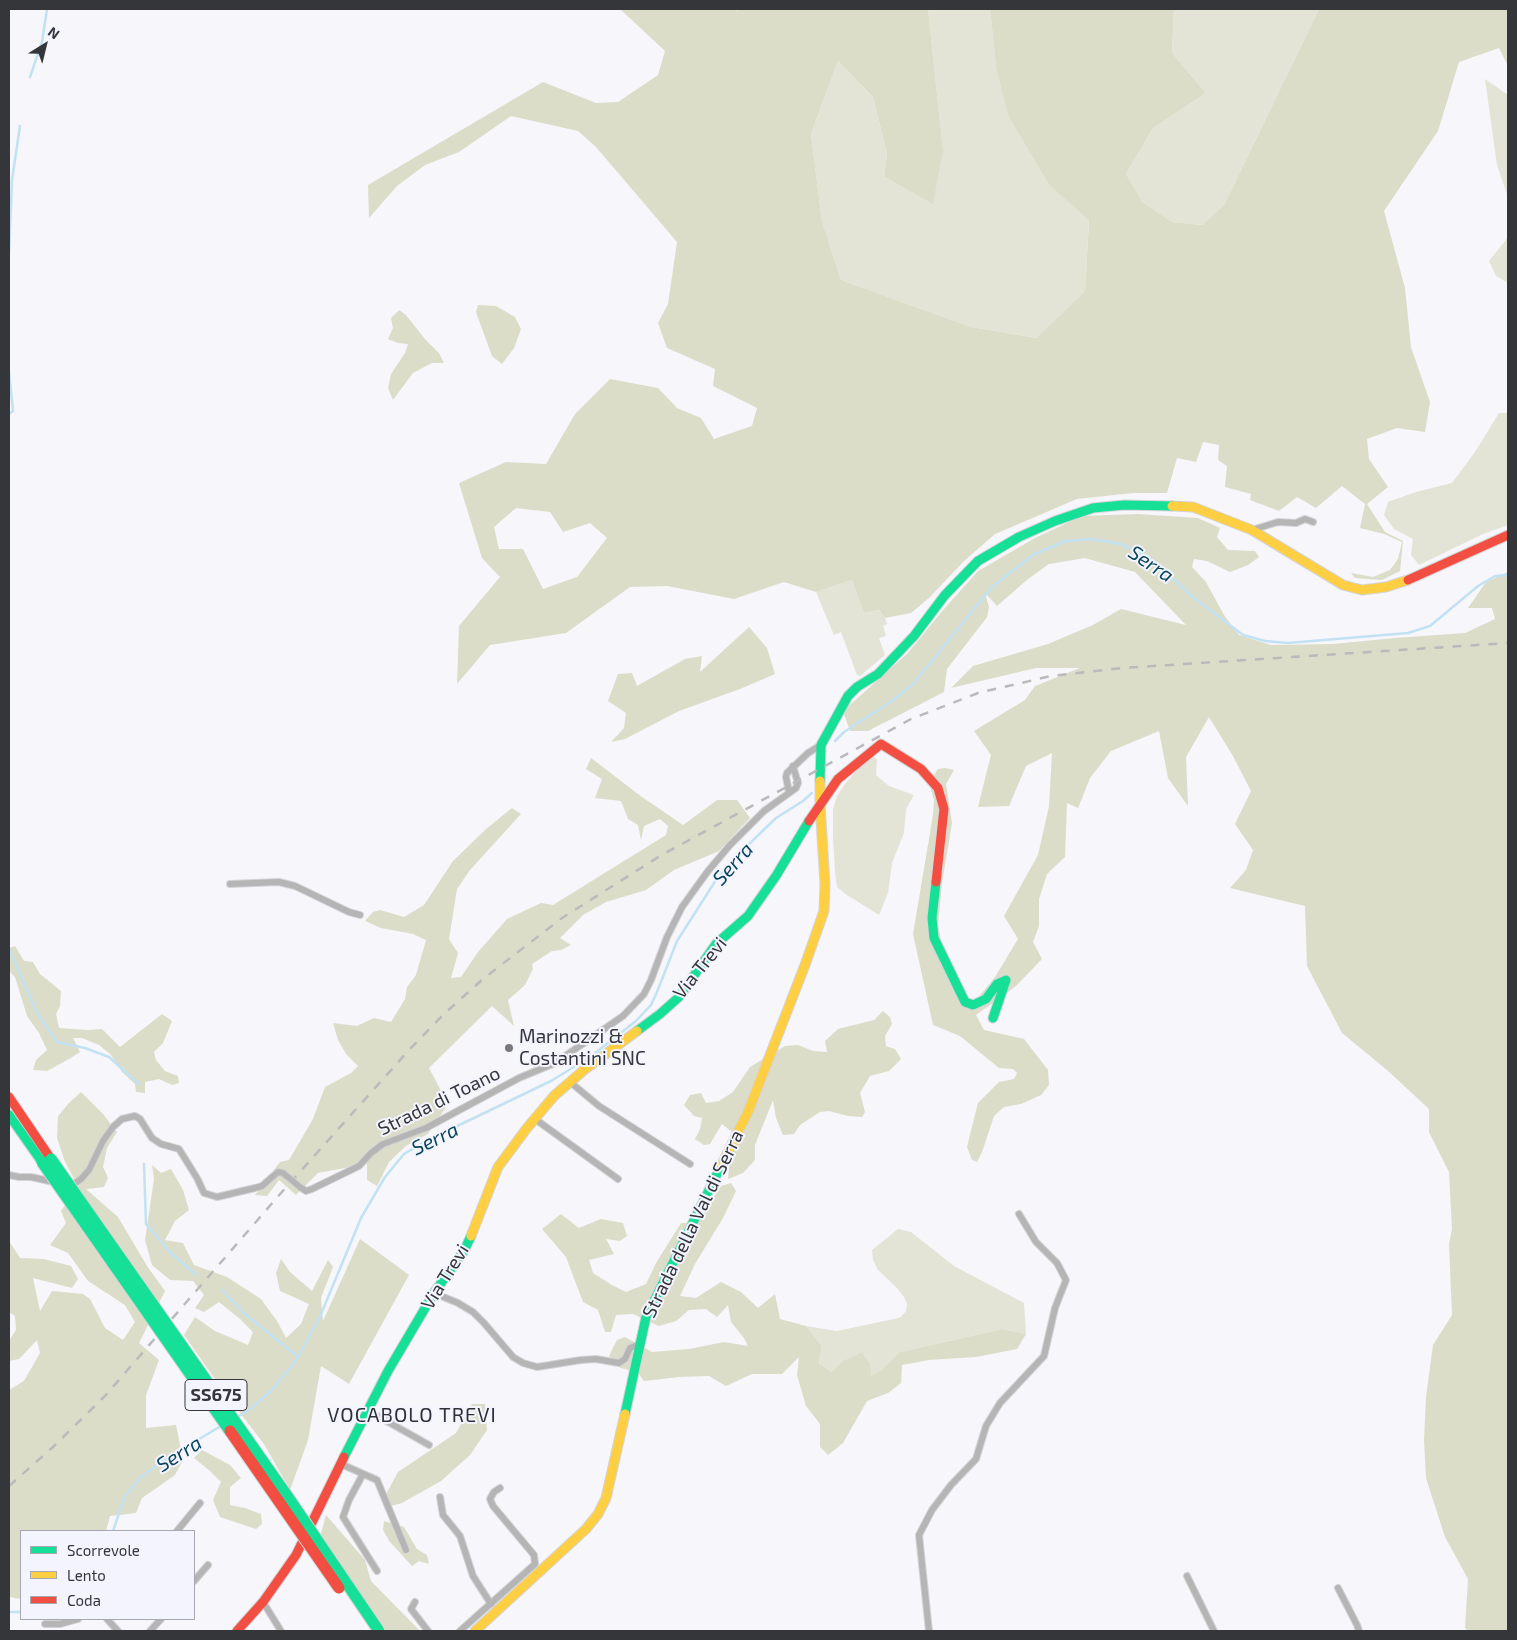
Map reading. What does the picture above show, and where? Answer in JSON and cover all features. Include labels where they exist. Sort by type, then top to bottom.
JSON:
[{"type":"main road","name":"Strada della Val di Serra","points":[[476,1631],[586,1529],[598,1514],[606,1498],[646,1317],[748,1112],[824,911],[825,884],[820,804],[821,745],[824,736],[848,696],[856,687],[878,674],[914,636],[945,595],[978,561],[1019,537],[1055,521],[1092,508],[1124,505],[1193,507],[1252,530],[1343,585],[1362,590],[1386,587],[1418,576],[1508,535]]},
{"type":"main road","points":[[820,804],[838,780],[881,744],[921,769],[938,788],[944,810],[932,918],[934,938],[965,1002],[973,1005],[986,999],[997,984],[1006,980],[993,1018]]},
{"type":"main road","name":"Via Trevi","points":[[237,1631],[263,1602],[296,1555],[367,1410],[434,1293],[464,1251],[481,1213],[498,1167],[554,1096],[630,1034],[660,1014],[678,997],[716,944],[748,916],[776,876],[820,804]]},
{"type":"main road","name":"SS675","points":[[9,1097],[46,1160],[369,1631]]},
{"type":"main road","name":"SS675","points":[[9,1115],[46,1160],[288,1497],[379,1631]]},
{"type":"street","points":[[1252,530],[1278,522],[1296,522],[1305,519],[1313,522]]},
{"type":"street","points":[[793,766],[798,783],[796,788],[789,792],[787,773],[793,766],[808,753],[821,745]]},
{"type":"street","name":"Strada di Toano","points":[[9,1175],[46,1179],[63,1186],[74,1184],[81,1180],[88,1170],[103,1141],[113,1127],[122,1120],[135,1116],[140,1119],[152,1138],[161,1144],[179,1149],[197,1178],[204,1194],[218,1197],[262,1186],[278,1172],[283,1173],[306,1191],[359,1166],[383,1144],[426,1128],[519,1078],[555,1063],[623,1016],[644,994],[667,937],[682,907],[730,845],[764,811],[789,792]]},
{"type":"street","points":[[230,884],[280,882],[295,886],[360,916]]},
{"type":"street","points":[[570,1082],[606,1110],[690,1164]]},
{"type":"street","points":[[535,1119],[618,1179]]},
{"type":"street","points":[[929,1631],[919,1535],[932,1510],[946,1491],[976,1460],[986,1426],[1000,1403],[1044,1356],[1054,1308],[1066,1280],[1056,1263],[1036,1242],[1019,1214]]},
{"type":"street","points":[[434,1293],[458,1303],[473,1312],[513,1357],[523,1363],[537,1367],[589,1360],[619,1363],[625,1359],[630,1348],[640,1344]]},
{"type":"street","points":[[367,1410],[429,1445]]},
{"type":"street","points":[[341,1464],[377,1480],[406,1550]]},
{"type":"street","points":[[363,1474],[349,1500],[343,1517],[377,1571]]},
{"type":"street","points":[[460,1631],[535,1564],[534,1555],[493,1506],[490,1499],[494,1492],[500,1488]]},
{"type":"street","points":[[440,1497],[443,1515],[460,1536],[474,1576],[491,1604]]},
{"type":"street","points":[[178,1530],[200,1502]]},
{"type":"street","points":[[195,1580],[208,1565]]},
{"type":"street","points":[[1186,1576],[1214,1631]]},
{"type":"street","points":[[1338,1588],[1359,1631]]},
{"type":"street","points":[[263,1602],[282,1631]]},
{"type":"street","points":[[415,1602],[411,1609],[428,1631]]},
{"type":"street","points":[[45,1624],[60,1624],[74,1620]]},
{"type":"street","points":[[108,1620],[118,1631]]},
{"type":"street","points":[[150,1631],[160,1620]]},
{"type":"shaded area","points":[[928,9],[990,9],[996,67],[1050,186],[1089,219],[1085,291],[1038,338],[971,327],[841,280],[822,221],[811,134],[838,61],[873,97],[887,154],[884,176],[943,150]]},
{"type":"shaded area","points":[[1174,9],[1319,9],[1224,205],[1202,225],[1172,222],[1141,202],[1126,174],[1153,128],[1206,93],[1172,53]]},
{"type":"shaded area","points":[[1485,79],[1508,95],[1508,197],[1497,165]]},
{"type":"shaded area","points":[[1508,237],[1508,283],[1496,276],[1489,261]]},
{"type":"shaded area","points":[[1499,413],[1508,413],[1508,525],[1483,534],[1419,565],[1411,555],[1413,539],[1394,529],[1384,515],[1388,502],[1416,492],[1452,483],[1475,452]]},
{"type":"shaded area","points":[[852,580],[864,613],[879,610],[887,624],[883,626],[886,636],[879,638],[885,655],[860,676],[857,675],[841,632],[834,635],[816,592]]},
{"type":"shaded area","points":[[873,756],[877,760],[876,775],[889,786],[914,795],[906,809],[904,833],[892,863],[888,893],[879,915],[837,887],[833,838],[833,810],[837,796],[866,759]]},
{"type":"shaded area","points":[[898,1229],[911,1232],[954,1266],[1024,1303],[1026,1334],[1002,1329],[900,1352],[871,1377],[843,1361],[831,1372],[819,1363],[822,1346],[806,1326],[837,1331],[901,1317],[906,1311],[907,1304],[904,1297],[878,1270],[873,1260],[872,1250]]},
{"type":"green space","points":[[620,9],[736,9],[737,11],[739,9],[928,9],[943,150],[933,204],[884,176],[887,154],[873,97],[838,61],[811,134],[822,221],[841,280],[971,327],[1037,338],[1085,291],[1089,220],[1050,186],[1008,115],[996,67],[990,9],[1174,9],[1172,53],[1206,93],[1153,128],[1126,174],[1142,202],[1172,222],[1202,225],[1224,205],[1319,9],[1508,9],[1508,66],[1499,48],[1459,62],[1438,131],[1384,211],[1405,288],[1411,347],[1430,402],[1425,432],[1397,428],[1367,439],[1369,459],[1388,487],[1367,504],[1385,532],[1403,541],[1400,571],[1382,580],[1355,578],[1351,573],[1373,577],[1390,570],[1398,559],[1402,542],[1384,534],[1360,528],[1365,504],[1342,486],[1316,508],[1297,497],[1279,511],[1250,500],[1251,494],[1225,487],[1227,466],[1218,460],[1219,445],[1203,442],[1196,462],[1177,458],[1167,493],[1133,493],[1077,499],[995,534],[964,561],[929,598],[911,613],[885,618],[879,610],[864,613],[852,580],[816,592],[784,582],[734,599],[667,586],[630,587],[566,633],[490,645],[457,684],[459,626],[500,577],[482,558],[459,483],[506,462],[546,464],[575,414],[610,379],[658,388],[677,408],[701,418],[714,439],[752,426],[757,408],[713,386],[715,369],[667,348],[658,323],[668,304],[677,242],[596,147],[578,131],[511,116],[459,152],[425,165],[397,186],[369,218],[368,185],[543,82],[596,103],[618,102],[658,75],[665,51]],"holes":[[[516,508],[550,512],[563,532],[590,523],[607,538],[577,577],[543,589],[523,549],[499,549],[494,527]]]},
{"type":"green space","points":[[478,305],[496,306],[515,317],[521,329],[514,348],[502,364],[492,356],[476,312]]},
{"type":"green space","points":[[399,310],[406,315],[439,353],[444,363],[432,363],[413,373],[393,400],[388,388],[391,374],[405,353],[408,344],[388,339],[393,328],[391,318]]},
{"type":"green space","points":[[1138,514],[1198,518],[1220,528],[1217,537],[1228,550],[1255,551],[1259,557],[1248,565],[1230,572],[1207,561],[1194,559],[1192,567],[1206,582],[1224,615],[1239,635],[1271,645],[1333,644],[1465,633],[1495,619],[1492,608],[1468,608],[1486,582],[1508,572],[1508,1631],[1468,1631],[1465,1628],[1468,1579],[1445,1537],[1426,1478],[1424,1440],[1426,1397],[1433,1345],[1452,1315],[1449,1244],[1452,1229],[1449,1172],[1429,1132],[1429,1109],[1387,1070],[1342,1033],[1307,966],[1305,906],[1230,888],[1246,870],[1253,850],[1235,824],[1251,791],[1233,756],[1209,717],[1186,757],[1188,806],[1168,778],[1159,731],[1111,751],[1090,778],[1078,808],[1067,803],[1065,857],[1047,874],[1039,899],[1039,926],[1033,942],[1042,959],[1016,986],[976,1015],[984,1030],[1024,1039],[1048,1070],[1049,1085],[1041,1095],[1021,1104],[1004,1107],[994,1116],[977,1162],[972,1160],[967,1147],[978,1103],[999,1082],[1014,1079],[1017,1073],[1013,1069],[999,1068],[960,1036],[933,1025],[913,934],[933,815],[934,800],[930,786],[938,769],[954,770],[946,784],[952,823],[942,883],[938,925],[941,940],[969,999],[977,999],[995,977],[1018,939],[1004,916],[1038,855],[1049,806],[1052,753],[1026,766],[1009,806],[978,807],[991,755],[974,731],[1025,700],[1035,686],[1080,668],[1036,668],[951,688],[973,666],[1048,644],[1093,625],[1121,609],[1186,625],[1135,572],[1085,558],[1049,564],[1028,579],[997,606],[985,593],[989,607],[987,617],[947,669],[944,692],[868,731],[850,731],[843,711],[907,654],[978,571],[1035,538],[1082,516]]},
{"type":"green space","points":[[749,627],[767,648],[775,674],[679,711],[625,739],[611,742],[624,728],[626,713],[608,701],[618,674],[632,673],[637,686],[685,659],[702,656],[700,672]]},
{"type":"green space","points":[[591,758],[642,797],[683,825],[717,800],[737,800],[750,818],[719,851],[674,870],[646,890],[606,902],[583,915],[560,938],[571,945],[561,950],[552,951],[532,964],[533,969],[525,985],[508,1000],[514,1026],[492,1006],[429,1068],[448,1104],[428,1134],[406,1146],[389,1162],[377,1186],[367,1180],[367,1161],[350,1167],[318,1173],[296,1195],[279,1180],[267,1196],[255,1195],[280,1162],[289,1160],[313,1119],[325,1087],[351,1073],[358,1066],[346,1054],[338,1040],[333,1023],[357,1026],[374,1018],[391,1022],[405,999],[407,987],[416,975],[426,940],[413,934],[381,928],[365,921],[373,912],[380,910],[404,917],[424,905],[453,861],[486,829],[512,808],[521,814],[470,870],[457,889],[449,939],[458,953],[451,978],[461,977],[478,952],[507,919],[541,903],[553,905],[666,835],[668,826],[660,819],[644,826],[641,840],[638,825],[628,819],[621,801],[595,798],[602,779],[586,769]]},
{"type":"green space","points":[[15,946],[24,961],[33,962],[40,974],[61,991],[60,1006],[56,1014],[59,1028],[102,1029],[120,1047],[162,1014],[172,1021],[163,1043],[154,1052],[156,1060],[165,1071],[178,1076],[179,1083],[172,1085],[159,1079],[145,1082],[145,1093],[136,1092],[135,1084],[122,1072],[111,1055],[99,1045],[82,1038],[73,1038],[80,1052],[47,1071],[33,1070],[36,1060],[47,1050],[39,1033],[27,1016],[15,977],[9,971],[9,948]]},
{"type":"green space","points":[[883,1011],[890,1017],[892,1024],[885,1036],[886,1046],[895,1049],[901,1059],[889,1071],[870,1076],[860,1093],[865,1112],[862,1117],[848,1116],[829,1111],[820,1112],[800,1125],[794,1134],[783,1135],[776,1118],[773,1100],[755,1145],[755,1160],[743,1173],[728,1179],[732,1132],[722,1124],[710,1144],[704,1145],[695,1139],[700,1129],[702,1118],[694,1116],[684,1105],[690,1095],[701,1093],[706,1103],[719,1101],[733,1092],[750,1067],[785,1046],[798,1045],[813,1051],[827,1052],[825,1041],[838,1029],[874,1020]]},
{"type":"green space","points":[[81,1092],[103,1114],[117,1132],[107,1148],[103,1167],[108,1178],[104,1187],[86,1189],[118,1217],[147,1266],[165,1291],[139,1343],[159,1360],[146,1395],[146,1428],[176,1425],[183,1460],[175,1475],[142,1498],[136,1513],[110,1516],[106,1530],[20,1530],[20,1599],[9,1597],[9,1390],[24,1381],[40,1353],[37,1340],[19,1359],[9,1361],[9,1341],[16,1330],[15,1316],[9,1312],[9,1241],[20,1258],[44,1259],[71,1266],[78,1279],[72,1288],[33,1278],[40,1311],[52,1291],[83,1294],[90,1299],[105,1328],[123,1340],[135,1322],[125,1305],[88,1281],[68,1253],[50,1245],[66,1223],[61,1211],[78,1186],[65,1162],[57,1138],[58,1116]]},
{"type":"green space","points":[[152,1165],[161,1173],[171,1169],[183,1190],[189,1210],[175,1221],[165,1240],[183,1243],[194,1265],[227,1277],[261,1299],[277,1321],[286,1338],[301,1324],[309,1304],[280,1291],[276,1273],[281,1259],[290,1272],[312,1291],[328,1260],[333,1267],[321,1298],[323,1321],[360,1239],[409,1275],[349,1384],[321,1366],[308,1440],[290,1490],[264,1444],[184,1335],[195,1317],[215,1331],[248,1345],[253,1332],[219,1302],[204,1312],[195,1308],[204,1295],[193,1281],[170,1280],[152,1265],[145,1240],[154,1179]]},
{"type":"green space","points":[[731,1183],[736,1191],[723,1218],[695,1264],[680,1296],[696,1298],[721,1282],[741,1292],[758,1308],[775,1294],[780,1319],[806,1326],[822,1346],[819,1363],[831,1372],[843,1361],[862,1353],[870,1364],[871,1376],[881,1370],[900,1352],[1002,1329],[1026,1334],[1017,1349],[976,1357],[929,1360],[902,1365],[901,1383],[888,1393],[867,1401],[843,1443],[828,1455],[820,1447],[820,1424],[806,1406],[797,1375],[799,1357],[782,1374],[752,1374],[726,1386],[709,1376],[644,1381],[638,1373],[618,1367],[609,1356],[617,1340],[625,1337],[652,1352],[689,1349],[724,1342],[748,1346],[731,1322],[728,1305],[717,1317],[706,1309],[689,1310],[676,1321],[659,1326],[633,1314],[616,1315],[611,1332],[605,1332],[598,1310],[583,1302],[566,1257],[542,1229],[561,1214],[579,1228],[601,1219],[623,1223],[627,1236],[620,1241],[606,1239],[614,1254],[589,1260],[593,1273],[626,1292],[646,1284],[656,1263],[681,1223],[697,1223],[721,1186]]},
{"type":"green space","points":[[472,1404],[485,1404],[487,1430],[470,1455],[441,1481],[402,1503],[384,1508],[383,1500],[398,1472],[456,1433]]},
{"type":"green space","points":[[202,1450],[230,1465],[241,1478],[230,1487],[230,1505],[261,1514],[262,1524],[256,1529],[220,1517],[213,1500],[221,1482],[194,1458]]},
{"type":"green space","points":[[326,1515],[365,1560],[371,1581],[420,1631],[385,1631],[320,1537]]},
{"type":"green space","points":[[384,1521],[404,1527],[417,1549],[427,1555],[429,1564],[419,1561],[412,1566],[390,1542],[383,1530]]},
{"type":"waterway","points":[[30,77],[42,42],[47,9]]},
{"type":"waterway","points":[[9,254],[12,180],[20,126]]},
{"type":"waterway","points":[[9,372],[13,411],[9,414]]},
{"type":"waterway","name":"Serra","points":[[835,741],[844,732],[892,701],[913,684],[992,587],[1033,555],[1065,541],[1091,539],[1121,544],[1150,558],[1193,597],[1243,635],[1265,641],[1288,643],[1408,633],[1430,626],[1478,586],[1495,576],[1508,575]]},
{"type":"waterway","name":"Serra","points":[[237,1417],[248,1411],[271,1391],[295,1362],[319,1319],[361,1218],[385,1177],[404,1154],[426,1141],[551,1081],[590,1057],[636,1021],[651,1005],[677,941],[716,880],[776,818],[812,793]]},
{"type":"waterway","points":[[9,949],[37,1013],[57,1042],[85,1048],[109,1057],[139,1084]]},
{"type":"waterway","points":[[144,1164],[146,1224],[169,1251],[196,1275]]},
{"type":"waterway","points":[[222,1290],[244,1313],[298,1357]]},
{"type":"waterway","name":"Serra","points":[[113,1530],[125,1496],[140,1478],[164,1460],[221,1426]]},
{"type":"waterway","name":"Serra","points":[[9,1612],[20,1612]]},
{"type":"railway","points":[[9,1486],[53,1447],[105,1396],[281,1193],[409,1050],[445,1013],[483,979],[562,918],[660,856],[911,719],[978,693],[1051,676],[1123,668],[1508,643]]},
{"type":"traffic: fast","points":[[820,781],[821,745],[848,696],[857,687],[878,674],[914,636],[945,595],[978,561],[1019,537],[1055,521],[1093,508],[1124,505],[1172,506]]},
{"type":"traffic: fast","points":[[637,1031],[679,997],[716,944],[748,916],[776,876],[809,821]]},
{"type":"traffic: fast","points":[[936,882],[932,918],[934,938],[965,1002],[973,1005],[986,999],[997,984],[1006,980],[993,1018]]},
{"type":"traffic: fast","points":[[9,1115],[42,1162]]},
{"type":"traffic: fast","points":[[51,1159],[288,1497],[379,1631]]},
{"type":"traffic: fast","points":[[42,1162],[230,1431]]},
{"type":"traffic: fast","points":[[625,1414],[646,1317],[722,1164]]},
{"type":"traffic: fast","points":[[344,1457],[388,1371],[434,1293],[464,1251],[471,1236]]},
{"type":"traffic: slow","points":[[1172,506],[1193,507],[1252,530],[1343,585],[1362,590],[1386,587],[1408,580]]},
{"type":"traffic: slow","points":[[722,1164],[748,1112],[824,911],[825,884],[820,781]]},
{"type":"traffic: slow","points":[[471,1236],[498,1167],[527,1128],[554,1096],[584,1070],[637,1031]]},
{"type":"traffic: slow","points":[[475,1631],[586,1529],[598,1514],[606,1498],[625,1414]]},
{"type":"traffic: jam","points":[[1408,580],[1508,535]]},
{"type":"traffic: jam","points":[[809,821],[838,779],[881,744],[921,769],[938,788],[944,809],[936,882]]},
{"type":"traffic: jam","points":[[9,1097],[51,1159]]},
{"type":"traffic: jam","points":[[230,1431],[339,1588]]},
{"type":"traffic: jam","points":[[237,1631],[263,1602],[296,1555],[344,1457]]},
{"type":"place","name":"Marinozzi & Costantini SNC","points":[[509,1048]]},
{"type":"district","name":"VOCABOLO TREVI","points":[[412,1415]]}]
